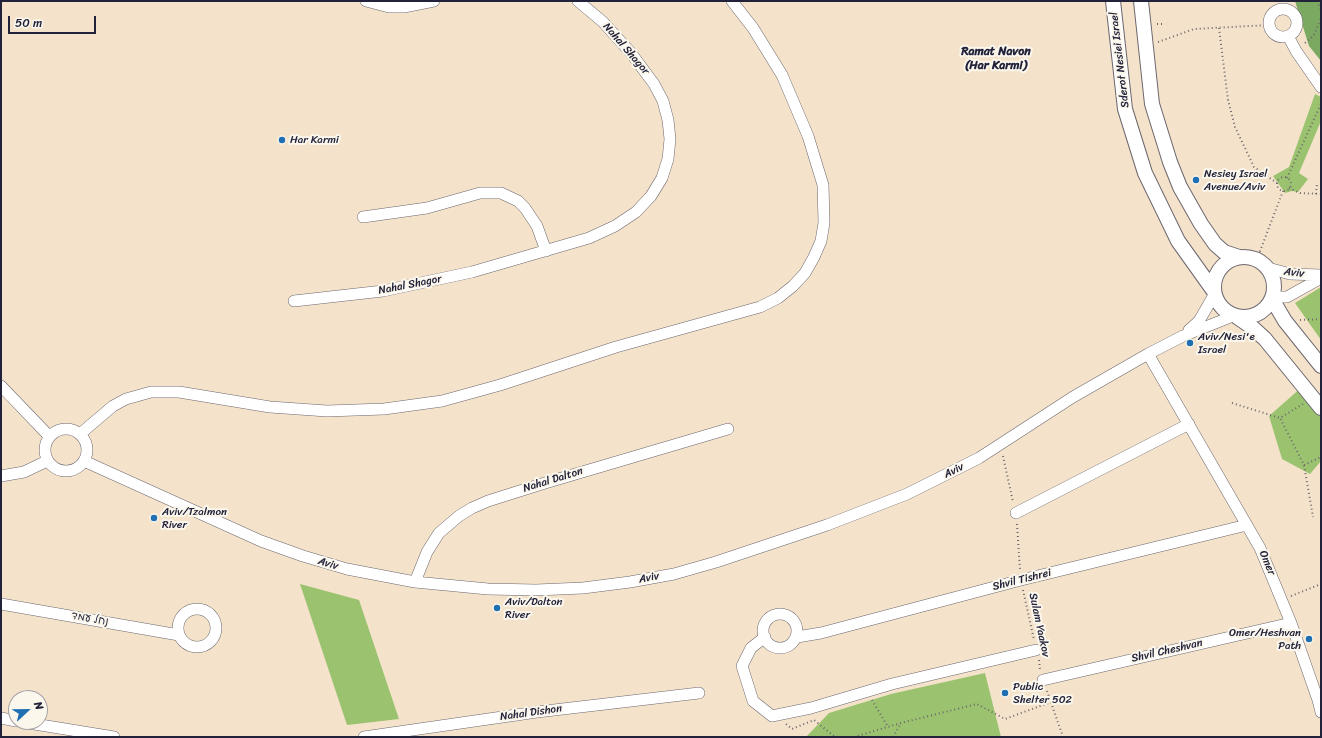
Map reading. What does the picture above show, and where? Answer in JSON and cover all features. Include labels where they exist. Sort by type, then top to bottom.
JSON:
[{"type":"street","points":[[366,1],[389,7],[404,8],[434,1]]},
{"type":"street","name":"Nahal Shagor","points":[[294,301],[354,296],[413,286],[472,272],[546,251],[602,232],[615,226],[636,212],[651,196],[662,178],[668,159],[670,139],[668,120],[663,101],[644,68],[618,37],[578,1]]},
{"type":"street","points":[[80,434],[113,406],[132,397],[151,392],[179,392],[263,406],[327,411],[384,409],[442,401],[500,385],[616,346],[753,309],[778,298],[793,286],[805,273],[814,257],[820,241],[824,223],[823,185],[808,136],[782,75],[752,28],[732,1]]},
{"type":"street","name":"Sderot Nesiei Israel","points":[[1114,1],[1125,109],[1145,173],[1178,240],[1214,293]]},
{"type":"street","points":[[1141,1],[1152,104],[1170,162],[1180,187],[1201,224],[1215,244],[1224,252],[1239,257],[1256,259]]},
{"type":"street","points":[[1284,9],[1290,11],[1296,18],[1297,24],[1294,32],[1288,36],[1282,37],[1276,35],[1269,25],[1270,17],[1276,11],[1284,9]]},
{"type":"street","points":[[1288,36],[1296,51],[1321,87]]},
{"type":"street","points":[[363,217],[427,208],[480,193],[501,192],[518,201],[525,208],[537,226],[546,251]]},
{"type":"street","name":"Aviv","points":[[1183,336],[1199,321],[1214,293],[1217,272],[1223,265],[1239,257]]},
{"type":"street","name":"Aviv","points":[[1256,259],[1268,268],[1290,274],[1321,276]]},
{"type":"street","name":"Aviv","points":[[84,461],[261,541],[303,556],[347,569],[415,582],[488,589],[536,590],[614,584],[674,574],[778,542],[881,504],[956,470],[1001,444],[1073,397],[1148,354],[1183,336],[1235,316],[1246,318],[1262,312],[1272,298],[1274,285],[1268,268]]},
{"type":"street","name":"Aviv","points":[[1272,298],[1287,297],[1321,276]]},
{"type":"street","points":[[1214,293],[1224,310],[1253,328],[1265,339],[1317,403]]},
{"type":"street","points":[[1272,298],[1285,321],[1321,366]]},
{"type":"street","name":"Omer","points":[[1148,354],[1260,548],[1291,623],[1321,712]]},
{"type":"street","points":[[1,386],[49,436]]},
{"type":"street","points":[[1016,513],[1188,424]]},
{"type":"street","points":[[64,428],[74,430],[80,434],[86,445],[86,455],[84,461],[74,470],[64,471],[54,468],[47,461],[44,448],[49,436],[57,430],[64,428]]},
{"type":"street","name":"Nahal Dalton","points":[[415,582],[427,552],[439,533],[459,516],[472,508],[494,499],[552,480],[728,429]]},
{"type":"street","points":[[1,476],[24,472],[47,461]]},
{"type":"street","name":"Shvil Tishrei","points":[[796,637],[821,633],[1021,580],[1247,525]]},
{"type":"street","name":"נחל עמד","points":[[1,604],[179,635]]},
{"type":"street","points":[[780,613],[790,617],[797,625],[796,637],[794,642],[784,648],[772,646],[764,637],[763,632],[766,621],[774,614],[780,613]]},
{"type":"street","name":"Shvil Cheshvan","points":[[1043,680],[1291,623]]},
{"type":"street","points":[[764,637],[751,648],[742,666],[752,701],[772,716],[811,708],[867,692],[1036,650]]},
{"type":"street","name":"Nahal Dishon","points":[[364,737],[550,710],[699,693]]},
{"type":"street","points":[[48,726],[114,737]]},
{"type":"path","points":[[1317,1],[1321,10]]},
{"type":"path","points":[[1296,51],[1314,35],[1321,18]]},
{"type":"path","points":[[1145,43],[1161,42],[1194,29],[1269,25]]},
{"type":"path","points":[[1219,28],[1228,100],[1235,127],[1254,167],[1277,183],[1278,188],[1283,191]]},
{"type":"path","points":[[1287,178],[1321,104]]},
{"type":"path","points":[[1277,183],[1280,178],[1287,178]]},
{"type":"path","points":[[1287,178],[1291,184],[1289,188]]},
{"type":"path","points":[[1316,194],[1317,184]]},
{"type":"path","points":[[1256,259],[1283,191],[1289,188]]},
{"type":"path","points":[[1289,188],[1300,193],[1321,194]]},
{"type":"path","points":[[1285,321],[1321,319]]},
{"type":"path","points":[[1232,403],[1280,418],[1317,403]]},
{"type":"path","points":[[1280,418],[1304,465],[1313,517]]},
{"type":"path","name":"Sulam Yaakov","points":[[1001,444],[1016,513],[1021,580],[1036,650],[1043,680],[1064,737]]},
{"type":"path","points":[[1304,465],[1321,457]]},
{"type":"path","points":[[1282,600],[1321,584]]},
{"type":"path","points":[[867,692],[888,726]]},
{"type":"path","points":[[854,737],[888,726],[978,704],[1005,718],[1051,702]]},
{"type":"path","points":[[777,715],[792,729],[814,720],[835,737]]},
{"type":"path","points":[[893,737],[901,723]]},
{"type":"green space","points":[[1295,1],[1321,1],[1321,61],[1309,46]]},
{"type":"green space","points":[[1315,94],[1321,97],[1321,121],[1299,173],[1308,179],[1298,192],[1292,191],[1285,193],[1273,176],[1289,167]]},
{"type":"green space","points":[[1321,287],[1321,340],[1295,303]]},
{"type":"green space","points":[[1303,386],[1321,415],[1321,461],[1310,474],[1282,459],[1269,416]]},
{"type":"green space","points":[[300,584],[359,600],[399,719],[347,725]]},
{"type":"green space","points":[[985,673],[1001,737],[806,737],[829,713],[891,694]]},
{"type":"place","name":"Har Karmi","points":[[282,140]]},
{"type":"place","name":"Nesiey Israel Avenue/Aviv","points":[[1196,180]]},
{"type":"place","name":"Aviv/Nesi'e Israel","points":[[1190,343]]},
{"type":"place","name":"Aviv/Tzalmon River","points":[[154,518]]},
{"type":"place","name":"Aviv/Dalton River","points":[[497,608]]},
{"type":"place","name":"Omer/Heshvan Path","points":[[1309,639]]},
{"type":"place","name":"Public Shelter 502","points":[[1005,693]]},
{"type":"district","name":"Ramat Navon (Har Karmi)","points":[[996,59]]}]
